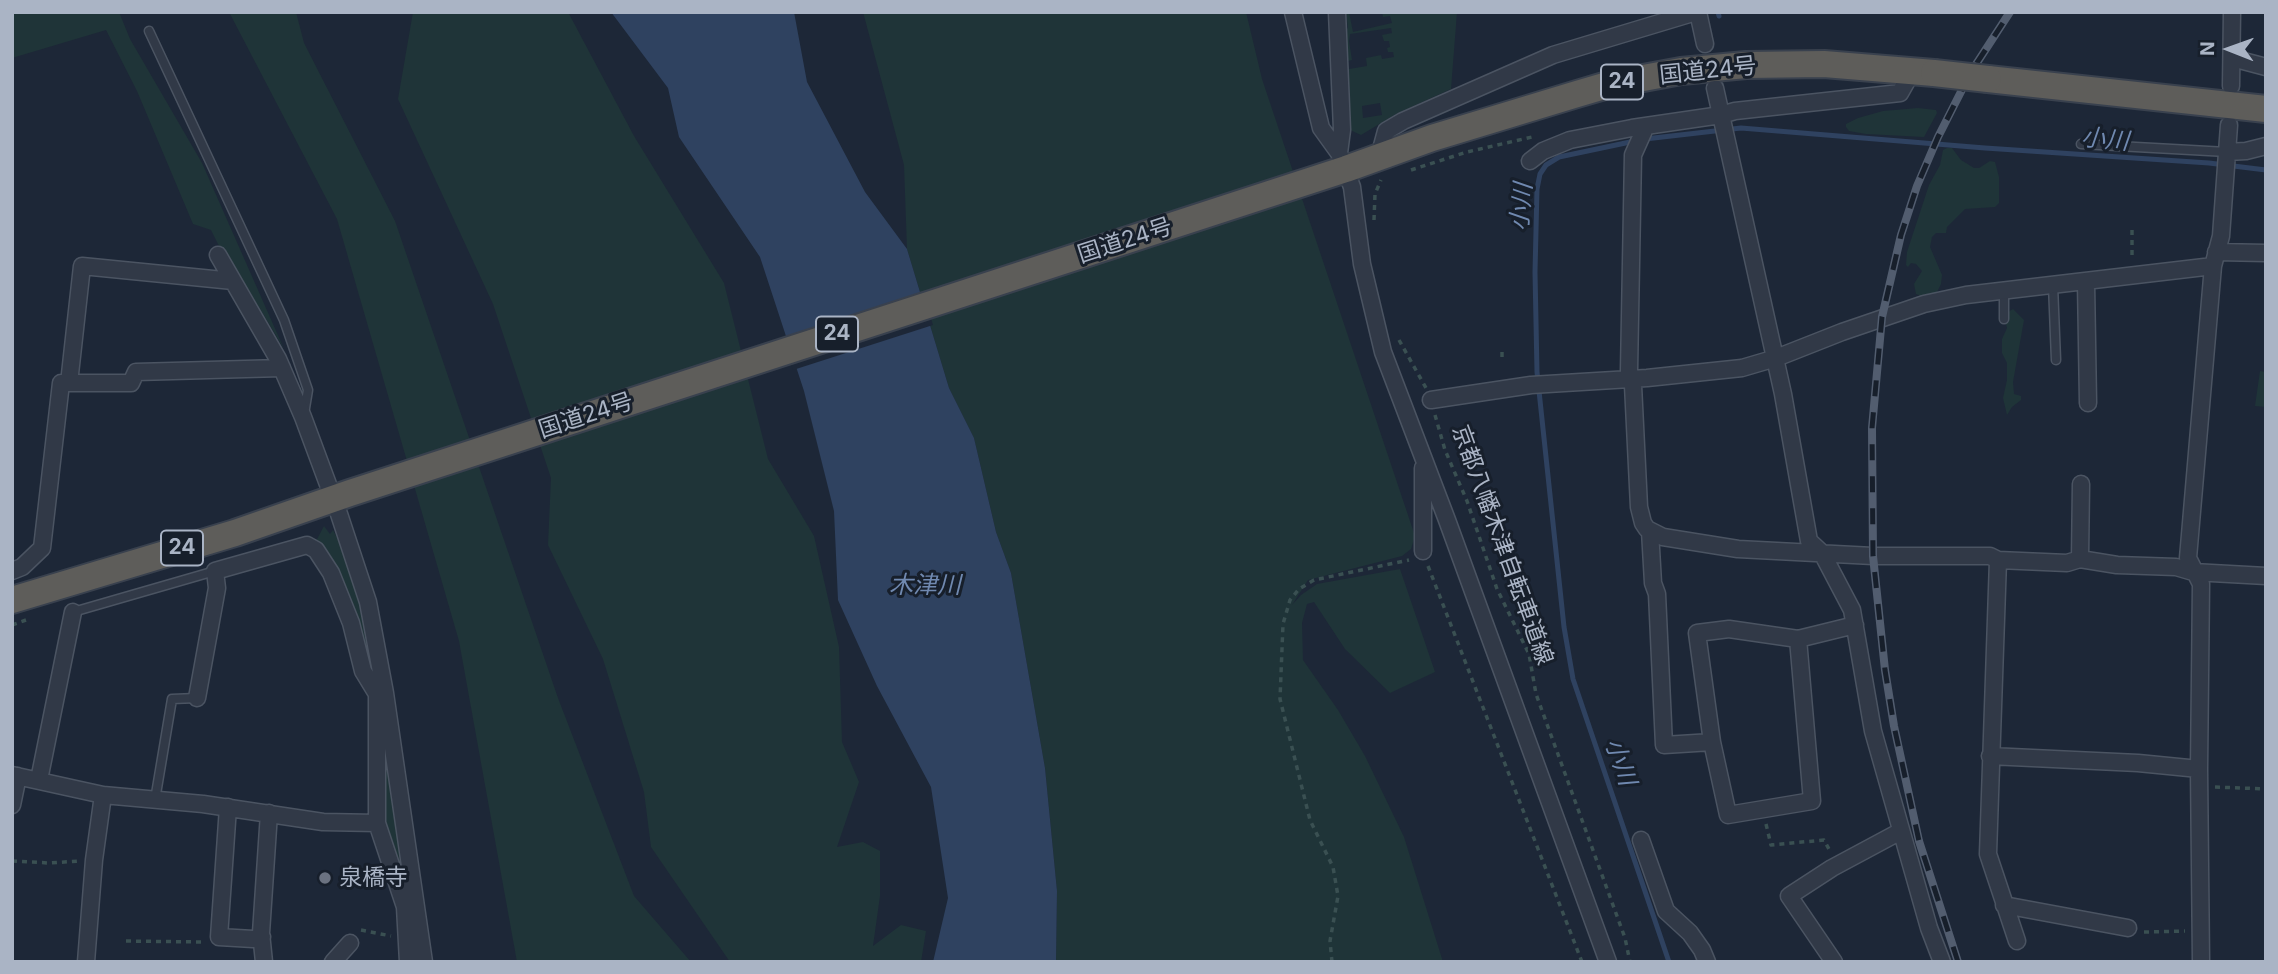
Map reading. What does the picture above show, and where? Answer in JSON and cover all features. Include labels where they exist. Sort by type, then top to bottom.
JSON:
[{"type":"highway","name":"国道24号","points":[[12,600],[234,533],[1336,166],[1379,168],[1577,94],[1611,84],[1681,71],[1780,64],[1923,71],[2266,109]]},
{"type":"street","points":[[1293,12],[1321,128],[1336,166],[1352,187],[1362,264],[1380,342],[1608,962]]},
{"type":"street","points":[[1336,166],[1342,130],[1337,12]]},
{"type":"street","points":[[1379,168],[1386,131],[1416,115],[1553,55],[1697,12],[1705,44]]},
{"type":"street","points":[[2231,86],[2232,12]]},
{"type":"street","points":[[2232,58],[2266,67]]},
{"type":"street","points":[[1530,162],[1543,151],[1570,140],[1722,117],[1734,111],[1900,93],[1923,71]]},
{"type":"street","points":[[1715,88],[1776,358],[1809,541],[1822,553],[1852,610],[1873,731],[1929,928],[1942,962]]},
{"type":"street","points":[[2201,962],[2201,584],[2188,558],[2215,259],[2221,236],[2229,125]]},
{"type":"street","points":[[1645,128],[1635,149],[1630,252],[1629,371],[1640,513],[1643,523],[1650,531],[1663,537],[1738,549],[1873,556],[1990,556],[1998,560],[2067,563],[2080,559],[2117,565],[2176,567],[2193,572],[2266,576]]},
{"type":"street","points":[[2227,160],[2266,146]]},
{"type":"street","points":[[1431,400],[1531,385],[1742,368],[1924,304],[1966,295],[2086,282],[2215,259],[2266,253]]},
{"type":"street","points":[[218,255],[282,368],[341,496],[368,602],[410,906],[424,962]]},
{"type":"street","points":[[69,383],[82,266],[233,281]]},
{"type":"street","points":[[2086,282],[2088,403]]},
{"type":"street","points":[[12,571],[22,567],[42,548],[61,383],[131,383],[136,372],[282,368]]},
{"type":"street","points":[[1423,551],[1424,458]]},
{"type":"street","points":[[2080,559],[2081,484]]},
{"type":"street","points":[[1650,531],[1653,583],[1657,594],[1664,745],[1712,742]]},
{"type":"street","points":[[197,698],[216,588],[215,571],[304,545],[313,547],[331,573],[351,624],[363,671],[381,694],[377,823],[410,906],[408,962]]},
{"type":"street","points":[[1998,560],[1987,854],[2017,941]]},
{"type":"street","points":[[39,780],[72,612]]},
{"type":"street","points":[[1798,639],[1812,801],[1728,815],[1712,742],[1697,633],[1729,629],[1798,639],[1855,625]]},
{"type":"street","points":[[1990,756],[2138,763],[2199,769]]},
{"type":"street","points":[[12,805],[15,776],[103,795],[228,807],[323,822],[377,823]]},
{"type":"street","points":[[86,962],[94,860],[103,795]]},
{"type":"street","points":[[228,807],[219,937],[262,937]]},
{"type":"street","points":[[264,962],[262,937],[269,813]]},
{"type":"street","points":[[1834,962],[1789,896],[1901,831]]},
{"type":"street","points":[[1642,840],[1666,911],[1690,933],[1707,962]]},
{"type":"street","points":[[2004,905],[2128,928]]},
{"type":"street","points":[[333,962],[350,943]]},
{"type":"lane","points":[[149,31],[284,320],[308,390],[303,417]]},
{"type":"lane","points":[[2081,144],[2227,160]]},
{"type":"lane","points":[[2053,285],[2056,360]]},
{"type":"lane","points":[[2004,291],[2004,319]]},
{"type":"lane","points":[[72,612],[215,571]]},
{"type":"lane","points":[[155,800],[173,699],[197,698]]},
{"type":"path","points":[[1374,229],[1379,168]]},
{"type":"path","points":[[2132,230],[2132,255]]},
{"type":"path","name":"京都八幡木津自転車道線","points":[[1394,332],[1431,400],[1445,450],[1467,501],[1497,589],[1529,654],[1536,694],[1625,938],[1630,962]]},
{"type":"path","points":[[1502,350],[1502,357]]},
{"type":"path","points":[[1332,962],[1331,941],[1338,896],[1333,867],[1310,820],[1280,699],[1283,624],[1290,600],[1299,589],[1314,580],[1411,560],[1423,551],[1582,962]]},
{"type":"path","points":[[12,625],[35,618]]},
{"type":"path","points":[[2199,786],[2266,789]]},
{"type":"path","points":[[1762,809],[1771,845],[1824,840],[1839,866]]},
{"type":"path","points":[[12,862],[94,860]]},
{"type":"path","points":[[2128,928],[2132,933],[2201,930]]},
{"type":"path","points":[[350,943],[361,930],[369,930],[379,935],[407,937]]},
{"type":"path","points":[[127,941],[206,942],[219,937]]},
{"type":"green space","points":[[12,12],[119,12],[130,39],[202,163],[284,349],[211,230],[193,224],[137,91],[106,30],[12,58]]},
{"type":"green space","points":[[229,12],[296,12],[304,43],[395,221],[558,698],[634,896],[691,962],[517,962],[459,641],[337,219]]},
{"type":"green space","points":[[413,12],[568,12],[634,136],[724,283],[768,459],[814,536],[839,647],[842,742],[859,782],[837,847],[863,842],[880,851],[880,896],[873,946],[901,925],[926,931],[921,962],[730,962],[651,847],[644,792],[603,659],[548,545],[551,478],[493,304],[398,99]]},
{"type":"green space","points":[[863,12],[1246,12],[1262,79],[1415,536],[1411,549],[1402,556],[1308,580],[1292,605],[1317,584],[1400,569],[1435,672],[1390,693],[1345,649],[1314,602],[1307,604],[1302,623],[1303,660],[1338,710],[1365,756],[1404,837],[1443,962],[1056,962],[1057,891],[1045,768],[1011,573],[996,532],[974,438],[949,388],[907,249],[904,165]]},
{"type":"green space","points":[[1346,12],[1349,12],[1353,32],[1392,23],[1390,16],[1383,17],[1382,12],[1457,12],[1451,89],[1396,114],[1361,135],[1350,130],[1344,30],[1348,28]],"holes":[[[1391,28],[1392,33],[1382,35],[1384,41],[1389,41],[1388,52],[1393,52],[1394,57],[1382,59],[1381,55],[1366,58],[1367,66],[1349,69],[1348,61],[1352,60],[1350,34]],[[1380,103],[1382,115],[1363,118],[1362,106]]]},
{"type":"green space","points":[[1918,108],[1936,110],[1937,113],[1924,137],[1866,134],[1849,131],[1846,127],[1846,124],[1858,118],[1883,111]]},
{"type":"green space","points":[[1952,148],[1961,160],[1974,168],[1990,161],[1995,162],[1999,177],[1999,203],[1995,207],[1965,209],[1947,227],[1946,233],[1936,233],[1932,237],[1930,247],[1942,275],[1941,284],[1936,294],[1921,296],[1916,294],[1914,284],[1922,271],[1916,264],[1911,263],[1908,267],[1906,265],[1907,252],[1929,185],[1940,165],[1943,150]]},
{"type":"green space","points":[[2013,309],[2024,320],[2013,382],[2014,394],[2021,396],[2021,400],[2007,415],[2003,398],[2007,363],[2002,353],[2002,339],[2007,328],[2005,319]]},
{"type":"green space","points":[[2260,371],[2266,372],[2266,407],[2255,406]]},
{"type":"green space","points":[[324,526],[330,534],[333,530],[349,561],[365,619],[373,668],[369,667],[315,543]]},
{"type":"green space","points":[[380,712],[404,883],[383,821]]},
{"type":"water","name":"木津川","points":[[611,12],[794,12],[807,82],[865,192],[907,249],[949,388],[974,438],[996,532],[1011,573],[1045,768],[1057,891],[1056,962],[933,962],[948,898],[931,787],[877,686],[838,600],[834,511],[804,391],[760,257],[679,137],[668,88]]},
{"type":"pier","points":[[931,318],[933,325],[793,370],[791,364]]},
{"type":"waterway","points":[[1718,12],[1719,16]]},
{"type":"waterway","name":"小川","points":[[1645,139],[1741,128],[2209,163],[2266,170]]},
{"type":"waterway","name":"小川","points":[[1635,141],[1559,157],[1546,165],[1540,174],[1537,189],[1535,272],[1537,372],[1564,627],[1573,679],[1669,962]]},
{"type":"railway","points":[[1958,962],[1919,841],[1894,726],[1873,556],[1872,428],[1882,317],[1901,235],[1917,186],[1971,72],[2010,12]]},
{"type":"place","name":"泉橋寺","points":[[325,878]]}]
